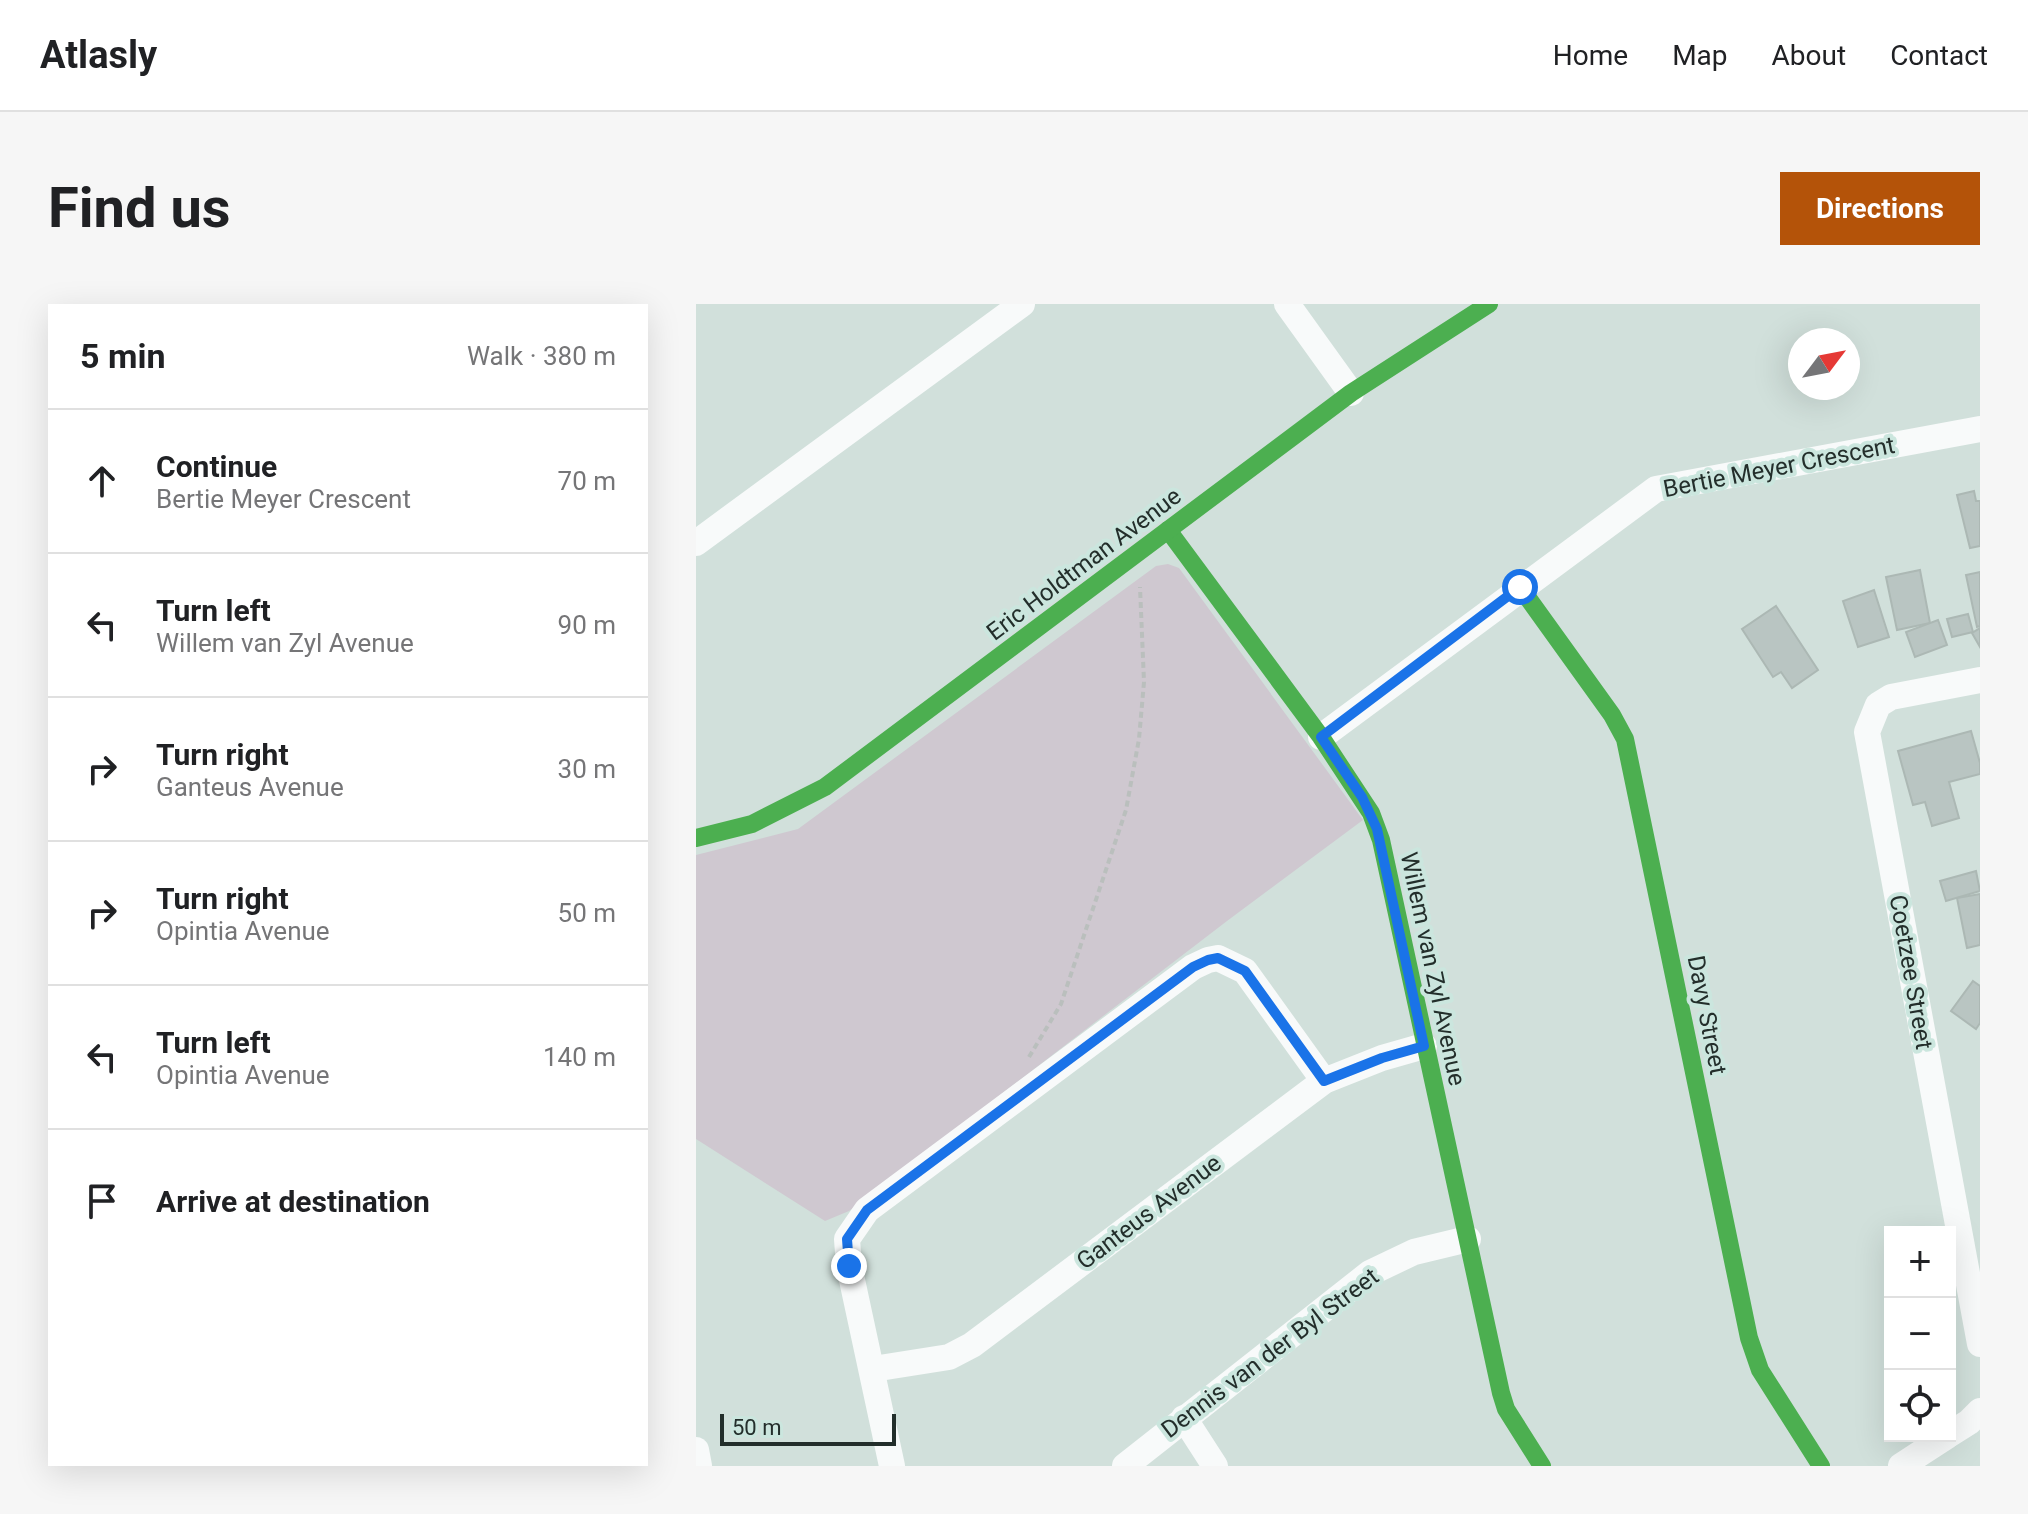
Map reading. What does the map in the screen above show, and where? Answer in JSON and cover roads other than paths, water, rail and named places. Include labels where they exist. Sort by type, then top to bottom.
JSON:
[{"type":"street","points":[[696,543],[1022,304]]},
{"type":"street","points":[[1287,304],[1351,393]]},
{"type":"street","name":"Eric Holdtman Avenue","points":[[696,838],[752,824],[825,787],[1351,393],[1489,304]]},
{"type":"street","name":"Bertie Meyer Crescent","points":[[1321,737],[1656,489],[1980,429]]},
{"type":"street","name":"Willem van Zyl Avenue","points":[[1168,530],[1321,737],[1362,797],[1377,829],[1501,1393],[1506,1409],[1542,1466]]},
{"type":"street","name":"Davy Street","points":[[1520,587],[1612,715],[1625,739],[1749,1338],[1760,1370],[1821,1466]]},
{"type":"street","name":"Coetzee Street","points":[[1980,680],[1891,697],[1878,705],[1867,732],[1980,1344]]},
{"type":"street","points":[[892,1466],[849,1266],[847,1239],[867,1210],[1193,967],[1208,960],[1218,958],[1245,971],[1324,1081]]},
{"type":"street","name":"Ganteus Avenue","points":[[873,1369],[949,1357],[972,1345],[1324,1081],[1382,1058],[1424,1046]]},
{"type":"street","name":"Dennis van der Byl Street","points":[[1125,1466],[1370,1273],[1414,1252],[1468,1239]]},
{"type":"street","points":[[1956,1430],[1980,1411]]},
{"type":"street","points":[[1184,1418],[1215,1466]]},
{"type":"street","points":[[1901,1466],[1938,1442]]},
{"type":"street","points":[[696,1450],[699,1466]]}]
